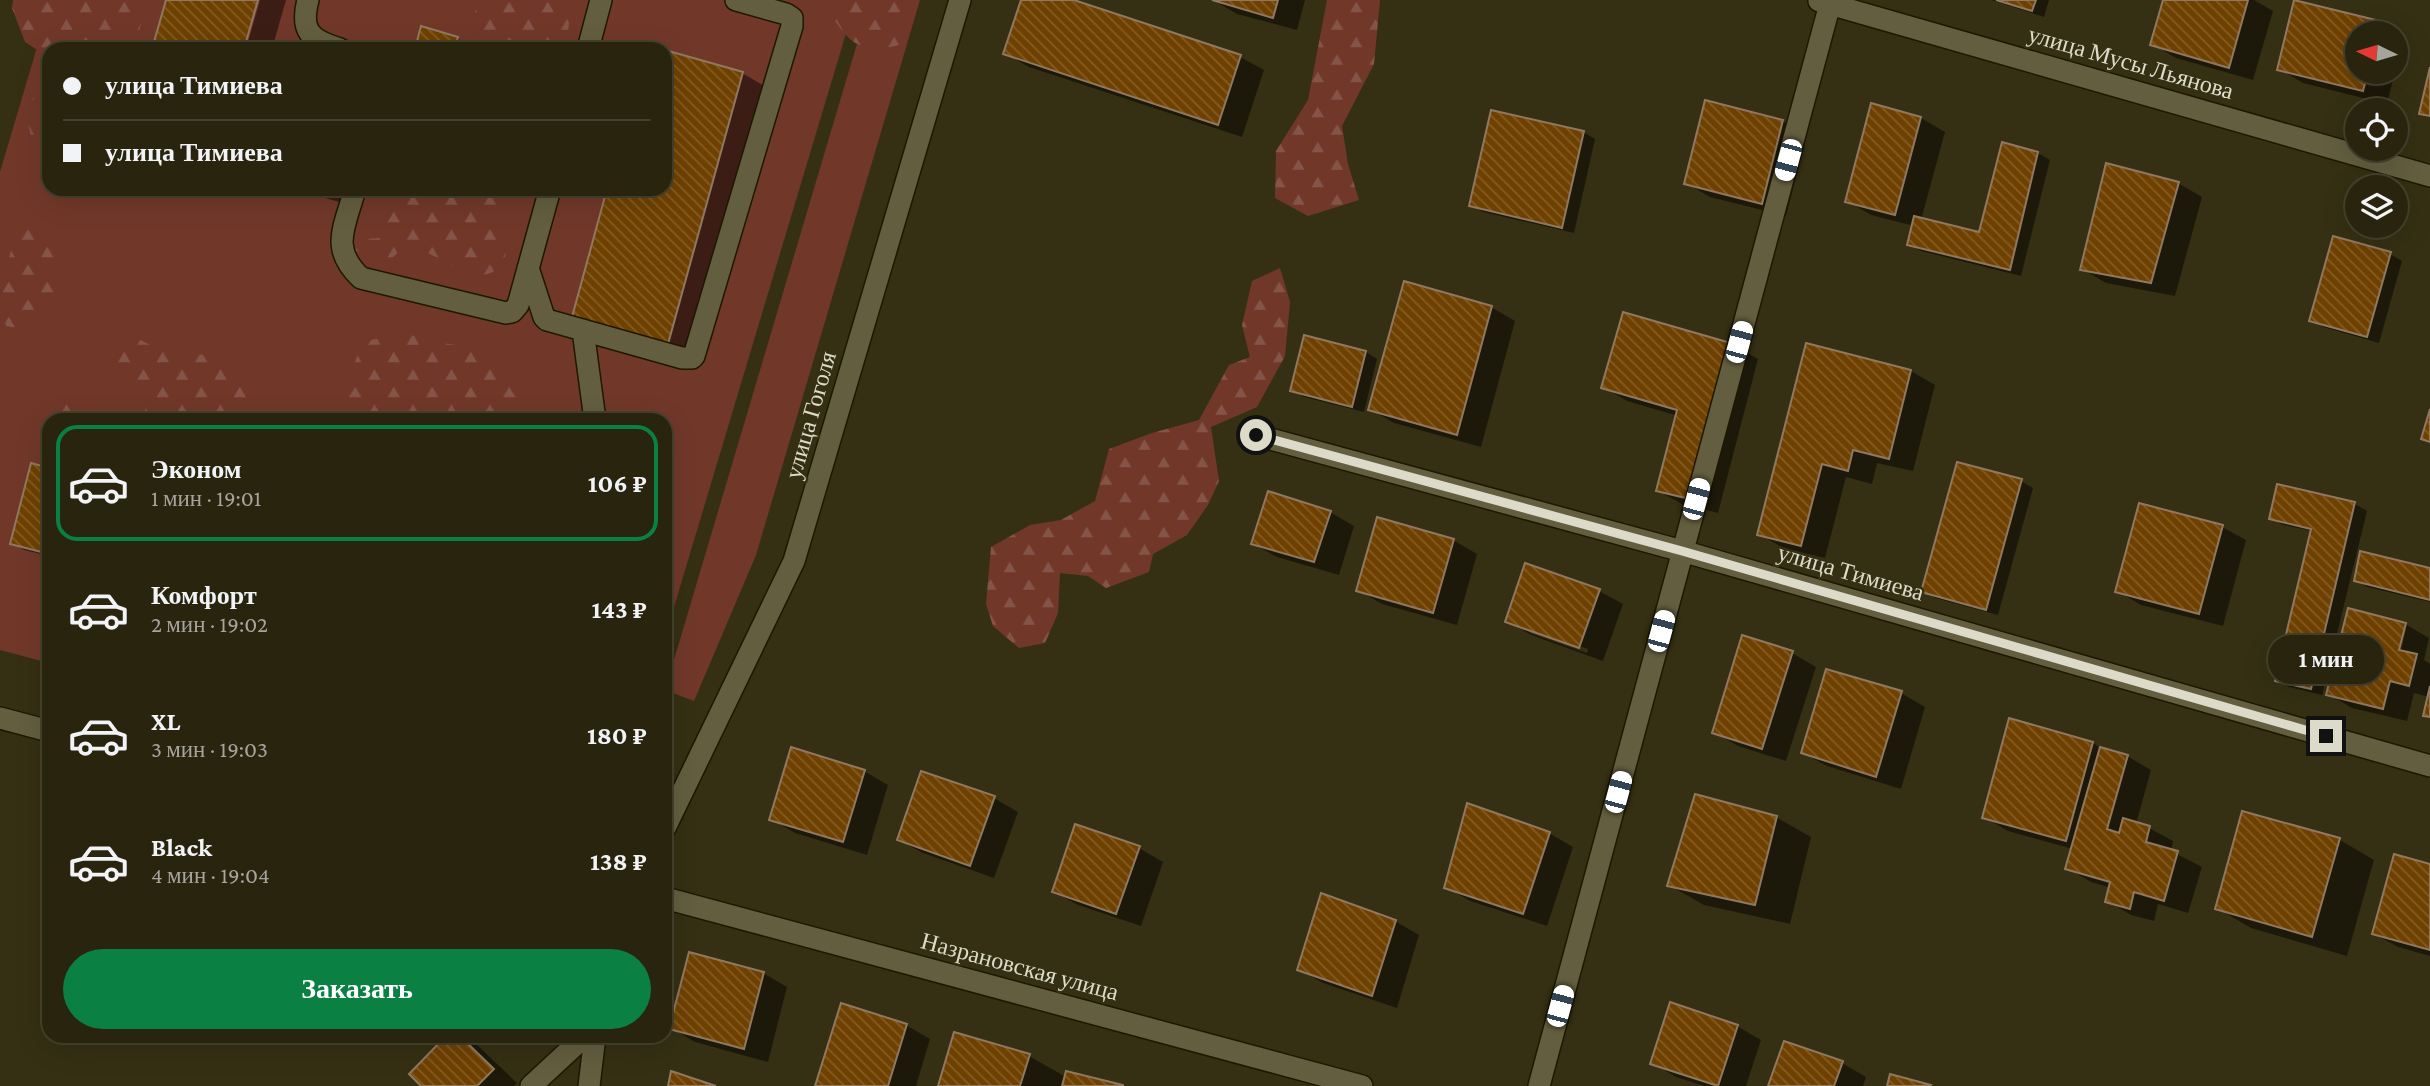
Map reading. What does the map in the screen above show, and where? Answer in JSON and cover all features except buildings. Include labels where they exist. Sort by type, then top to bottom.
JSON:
[{"type":"street","points":[[308,0],[303,20],[305,27],[323,42]]},
{"type":"street","points":[[589,42],[601,0]]},
{"type":"street","points":[[528,268],[545,319],[682,358],[692,358],[696,353],[792,22],[792,18],[786,14],[736,0]]},
{"type":"street","name":"улица Гоголя","points":[[672,814],[794,561],[960,0]]},
{"type":"street","points":[[1539,1086],[1682,551],[1824,2]]},
{"type":"street","name":"улица Мусы Льянова","points":[[1824,2],[2430,176]]},
{"type":"street","points":[[353,196],[340,246],[346,264],[361,278],[506,313],[512,312],[518,305],[548,196]]},
{"type":"street","points":[[583,330],[594,413]]},
{"type":"street","name":"улица Тимиева","points":[[1256,435],[1682,551],[2430,766]]},
{"type":"street","points":[[0,718],[42,729]]},
{"type":"street","name":"Назрановская улица","points":[[672,900],[1354,1085]]},
{"type":"street","points":[[531,1086],[577,1043]]},
{"type":"street","points":[[589,1086],[594,1043]]},
{"type":"green space","points":[[13,0],[134,0],[144,10],[139,32],[117,33],[118,42],[42,42],[42,53],[25,42],[12,8]]},
{"type":"green space","points":[[51,0],[856,0],[672,614],[672,413],[42,413],[42,661],[0,650],[0,172]]},
{"type":"green space","points":[[479,0],[578,0],[572,5],[566,42],[472,42],[471,23]]},
{"type":"green space","points":[[834,0],[915,0],[903,43],[876,48],[855,43],[832,17]]},
{"type":"green space","points":[[870,0],[920,0],[756,555],[694,701],[672,693],[672,666]]},
{"type":"green space","points":[[1327,0],[1380,0],[1374,64],[1342,126],[1348,164],[1359,200],[1308,216],[1275,198],[1276,151],[1308,100]]},
{"type":"green space","points":[[42,66],[42,145],[33,145],[27,119]]},
{"type":"green space","points":[[382,196],[513,196],[502,217],[506,252],[503,268],[477,278],[420,249],[404,247],[389,261],[371,260],[355,250],[365,239],[381,238],[377,220]]},
{"type":"green space","points":[[34,229],[58,234],[58,283],[51,316],[36,316],[22,329],[6,326],[3,312],[0,311],[0,258],[9,258],[16,232]]},
{"type":"green space","points":[[1280,268],[1290,302],[1285,356],[1257,407],[1211,427],[1219,481],[1208,505],[1187,535],[1153,554],[1149,572],[1106,588],[1088,576],[1060,573],[1058,613],[1045,643],[1019,648],[993,626],[986,604],[991,547],[1030,525],[1061,520],[1095,501],[1109,449],[1199,420],[1229,365],[1250,357],[1242,325],[1252,281]]},
{"type":"green space","points":[[403,333],[442,343],[486,349],[510,368],[519,391],[520,413],[345,413],[345,391],[362,342]]},
{"type":"green space","points":[[137,338],[150,345],[167,346],[171,359],[209,353],[232,359],[241,369],[243,385],[250,385],[254,403],[248,413],[145,413],[150,389],[133,383],[117,383],[108,373],[111,357],[123,352]]},
{"type":"green space","points":[[72,399],[91,409],[92,413],[47,413]]},
{"type":"route","points":[[1256,435],[1682,551],[2326,736]]}]
